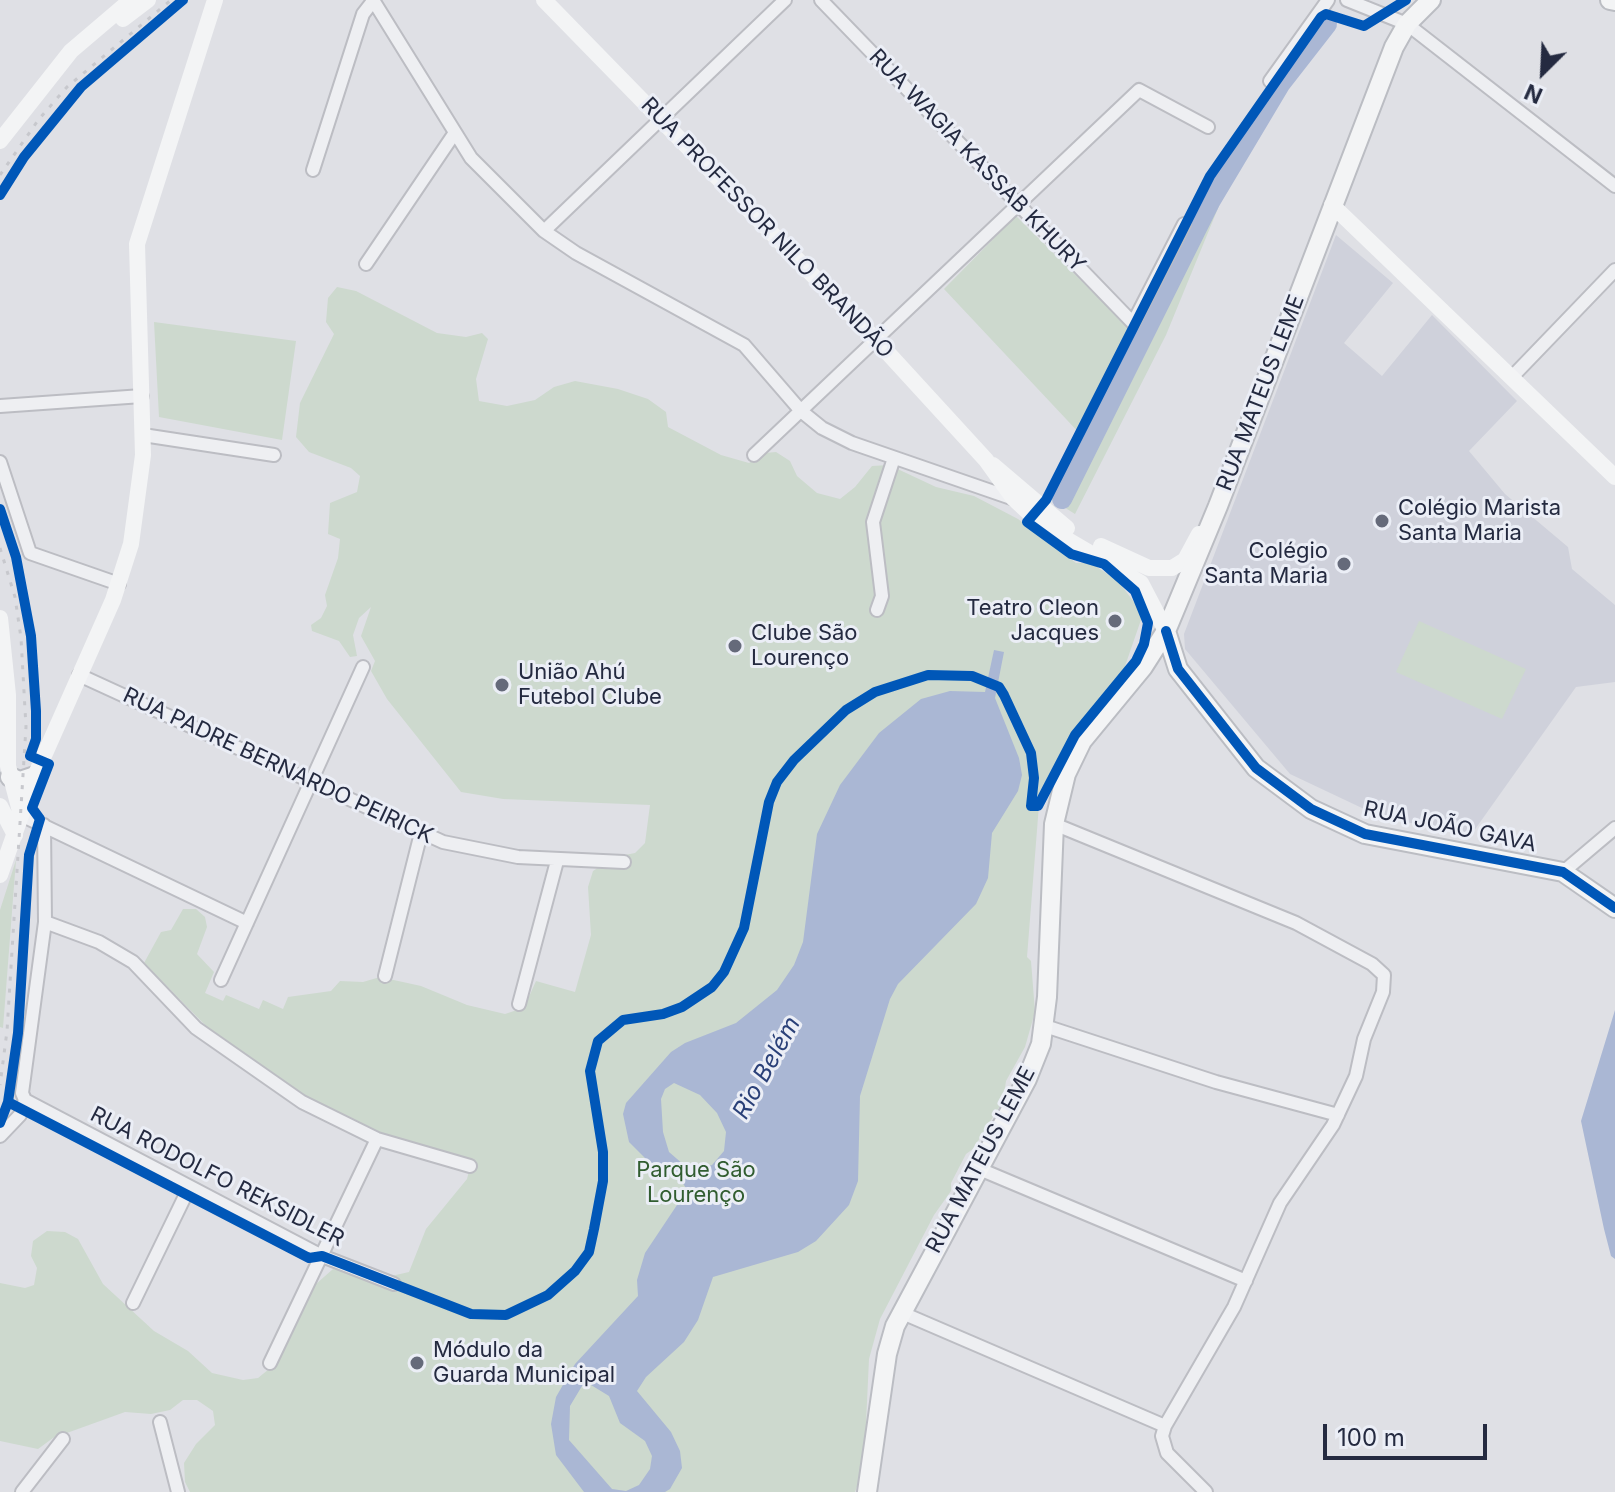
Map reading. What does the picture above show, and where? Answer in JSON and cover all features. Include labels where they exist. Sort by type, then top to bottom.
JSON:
[{"type":"main road","points":[[0,141],[82,39],[131,0]]},
{"type":"main road","points":[[55,71],[148,0]]},
{"type":"main road","points":[[0,875],[35,776],[119,584],[138,512],[143,435],[137,244],[215,0]]},
{"type":"main road","name":"RUA PROFESSOR NILO BRANDÃO","points":[[544,0],[876,340],[986,460],[1014,499],[1042,525],[1141,583],[1166,631]]},
{"type":"main road","name":"RUA MATEUS LEME","points":[[867,1492],[887,1354],[900,1312],[1027,1079],[1045,1026],[1054,824],[1066,774],[1082,741],[1143,667],[1166,631],[1218,506],[1394,47],[1407,24],[1431,0]]},
{"type":"main road","points":[[1332,205],[1615,477]]},
{"type":"main road","name":"RUA PROFESSOR NILO BRANDÃO","points":[[986,460],[1010,477],[1055,520],[1149,568],[1172,568],[1185,560],[1218,506]]},
{"type":"main road","points":[[1178,669],[1179,631],[1211,541],[1218,506]]},
{"type":"main road","points":[[0,618],[8,695],[6,778],[21,815]]},
{"type":"main road","name":"RUA JOÃO GAVA","points":[[1166,631],[1178,669],[1256,768],[1311,809],[1365,834],[1563,872],[1615,908]]},
{"type":"main road","name":"RUA MATEUS LEME","points":[[1066,774],[1153,670],[1165,664],[1178,669]]},
{"type":"main road","points":[[6,778],[20,781],[35,776]]},
{"type":"main road","points":[[0,806],[15,835]]},
{"type":"street","points":[[313,170],[363,14],[373,0],[454,134],[479,169],[544,231],[576,253],[744,345],[801,411],[838,436],[1014,499]]},
{"type":"street","points":[[544,231],[785,0]]},
{"type":"street","name":"RUA WAGIA KASSAB KHURY","points":[[821,0],[1133,323],[1184,224]]},
{"type":"street","points":[[1270,81],[1328,0]]},
{"type":"street","points":[[1347,0],[1407,24],[1615,186]]},
{"type":"street","points":[[754,455],[1139,90],[1208,127]]},
{"type":"street","points":[[366,264],[454,134]]},
{"type":"street","points":[[1512,377],[1615,270]]},
{"type":"street","points":[[0,406],[142,396]]},
{"type":"street","points":[[143,435],[274,455]]},
{"type":"street","points":[[877,610],[882,596],[873,522],[894,458]]},
{"type":"street","points":[[0,462],[30,553],[119,584]]},
{"type":"street","points":[[221,980],[363,667]]},
{"type":"street","name":"RUA PADRE BERNARDO PEIRICK","points":[[79,675],[421,833],[478,850],[557,861],[624,862]]},
{"type":"street","points":[[21,815],[247,923]]},
{"type":"street","points":[[1054,824],[1296,923],[1372,964],[1384,975],[1383,992],[1364,1039],[1356,1076],[1338,1115],[1280,1203],[1221,1332],[1165,1426],[1162,1445],[1206,1492]]},
{"type":"street","points":[[0,1136],[20,1115],[25,1100],[22,1093],[45,922],[44,825]]},
{"type":"street","points":[[1563,872],[1615,828]]},
{"type":"street","points":[[385,976],[421,833]]},
{"type":"street","points":[[519,1004],[557,861]]},
{"type":"street","points":[[45,922],[117,951],[147,975],[196,1028],[257,1073],[330,1117],[377,1139],[470,1166]]},
{"type":"street","points":[[1045,1026],[1216,1082],[1338,1115]]},
{"type":"street","name":"RUA RODOLFO REKSIDLER","points":[[25,1100],[322,1256],[394,1284]]},
{"type":"street","points":[[270,1363],[377,1139]]},
{"type":"street","points":[[977,1168],[1246,1281]]},
{"type":"street","points":[[133,1303],[189,1188]]},
{"type":"street","points":[[900,1312],[1165,1426]]},
{"type":"street","points":[[160,1422],[178,1492]]},
{"type":"street","points":[[22,1492],[63,1439]]},
{"type":"shaded area","name":"Colégio Marista Santa Maria","points":[[1336,235],[1393,283],[1344,343],[1382,376],[1432,315],[1517,401],[1469,451],[1505,494],[1568,547],[1572,569],[1615,605],[1615,682],[1576,687],[1471,835],[1381,817],[1290,774],[1185,649],[1184,634]]},
{"type":"green space","points":[[1204,195],[1221,201],[1166,335],[1075,514],[1051,499],[1082,436],[944,289],[1016,216],[1134,333]]},
{"type":"green space","name":"Parque São Lourenço","points":[[337,287],[356,291],[437,333],[466,337],[482,333],[488,339],[476,379],[479,401],[507,406],[535,400],[554,387],[575,381],[618,389],[648,399],[666,412],[668,427],[721,455],[749,463],[765,453],[776,452],[790,461],[797,476],[817,493],[840,499],[855,487],[872,466],[889,465],[936,487],[974,496],[1018,519],[1076,563],[1091,563],[1118,581],[1143,614],[1124,669],[1073,734],[1040,792],[1027,957],[1031,961],[1035,1012],[1025,1047],[1006,1081],[1003,1101],[973,1149],[966,1154],[951,1183],[951,1191],[934,1215],[880,1319],[869,1359],[864,1466],[855,1492],[190,1492],[185,1482],[184,1463],[196,1444],[215,1425],[213,1411],[197,1400],[183,1400],[170,1410],[151,1414],[125,1412],[53,1438],[38,1449],[0,1441],[0,1283],[25,1288],[34,1285],[37,1268],[31,1256],[33,1241],[47,1231],[65,1232],[78,1239],[103,1284],[154,1331],[188,1351],[212,1373],[243,1380],[258,1378],[274,1365],[316,1284],[333,1269],[378,1279],[409,1272],[426,1229],[467,1179],[469,1171],[301,1100],[207,1033],[206,1026],[144,963],[161,932],[171,930],[183,909],[196,909],[205,917],[207,927],[197,954],[214,972],[205,993],[223,1001],[226,995],[259,1009],[263,1000],[283,1009],[288,997],[331,991],[340,981],[363,982],[380,977],[421,986],[467,1005],[505,1014],[517,1010],[527,1001],[536,981],[575,992],[591,935],[588,887],[593,871],[615,857],[635,853],[645,843],[650,805],[503,799],[461,792],[387,699],[371,671],[375,661],[361,636],[371,607],[359,618],[353,635],[357,656],[350,657],[339,641],[312,631],[311,625],[321,618],[327,606],[325,595],[338,558],[340,539],[328,534],[330,503],[357,492],[360,476],[351,468],[309,452],[296,437],[300,403],[334,334],[326,322],[328,298]]},
{"type":"green space","points":[[154,322],[296,341],[282,440],[159,417]]},
{"type":"green space","points":[[1419,621],[1526,669],[1502,719],[1396,672]]},
{"type":"green space","points":[[16,860],[3,1028],[0,1027],[0,910]]},
{"type":"water","points":[[994,650],[1004,652],[995,698],[1019,758],[1022,775],[1018,791],[992,833],[988,878],[976,904],[898,984],[890,999],[860,1096],[858,1181],[849,1205],[816,1241],[798,1252],[713,1277],[698,1320],[684,1342],[646,1377],[637,1391],[671,1432],[680,1451],[682,1468],[670,1489],[665,1492],[584,1492],[556,1455],[551,1424],[556,1397],[575,1364],[638,1296],[637,1280],[645,1253],[687,1190],[681,1180],[649,1162],[629,1142],[623,1114],[626,1103],[671,1052],[685,1043],[736,1023],[777,990],[794,965],[803,942],[817,834],[840,785],[879,733],[921,699],[950,691],[985,692]],"holes":[[[674,1083],[700,1095],[717,1113],[726,1132],[724,1151],[712,1165],[700,1168],[684,1165],[669,1152],[663,1132],[661,1099],[665,1089]],[[591,1385],[609,1396],[620,1423],[645,1441],[652,1456],[650,1469],[639,1485],[626,1491],[612,1489],[569,1440],[570,1406],[582,1386]]]},
{"type":"water","points":[[1615,1010],[1615,1259],[1611,1256],[1604,1229],[1581,1121]]},
{"type":"waterway","name":"Rio Belém","points":[[1062,499],[1210,202],[1281,83],[1327,24]]},
{"type":"railway","points":[[0,175],[39,119],[67,87],[171,0]]},
{"type":"railway","points":[[0,548],[15,597],[21,638],[26,727],[7,1031],[0,1085]]},
{"type":"cycle path","points":[[0,195],[24,157],[81,87],[183,0]]},
{"type":"cycle path","points":[[8,1102],[309,1258],[322,1256],[471,1314],[506,1315],[548,1295],[575,1271],[589,1252],[594,1229],[603,1181],[603,1152],[590,1071],[598,1041],[623,1020],[663,1014],[682,1007],[712,987],[724,972],[744,928],[769,802],[777,782],[794,760],[846,710],[875,692],[928,675],[972,676],[999,687],[1004,695],[1031,753],[1034,778],[1031,806],[1038,806],[1075,735],[1136,661],[1144,644],[1148,623],[1135,591],[1104,564],[1071,554],[1027,522],[1046,500],[1210,176],[1321,17],[1326,14],[1364,26],[1406,0]]},
{"type":"cycle path","points":[[0,509],[16,557],[31,636],[36,739],[30,756],[49,764],[32,808],[40,819],[29,855],[18,1033],[8,1102],[0,1123]]},
{"type":"cycle path","points":[[1166,631],[1178,669],[1256,768],[1311,809],[1365,834],[1563,872],[1615,908]]},
{"type":"place","name":"Colégio Marista Santa Maria","points":[[1382,521]]},
{"type":"place","name":"Colégio Santa Maria","points":[[1344,564]]},
{"type":"place","name":"Teatro Cleon Jacques","points":[[1115,621]]},
{"type":"place","name":"Clube São Lourenço","points":[[735,646]]},
{"type":"place","name":"União Ahú Futebol Clube","points":[[502,685]]},
{"type":"place","name":"Módulo da Guarda Municipal","points":[[417,1363]]}]
